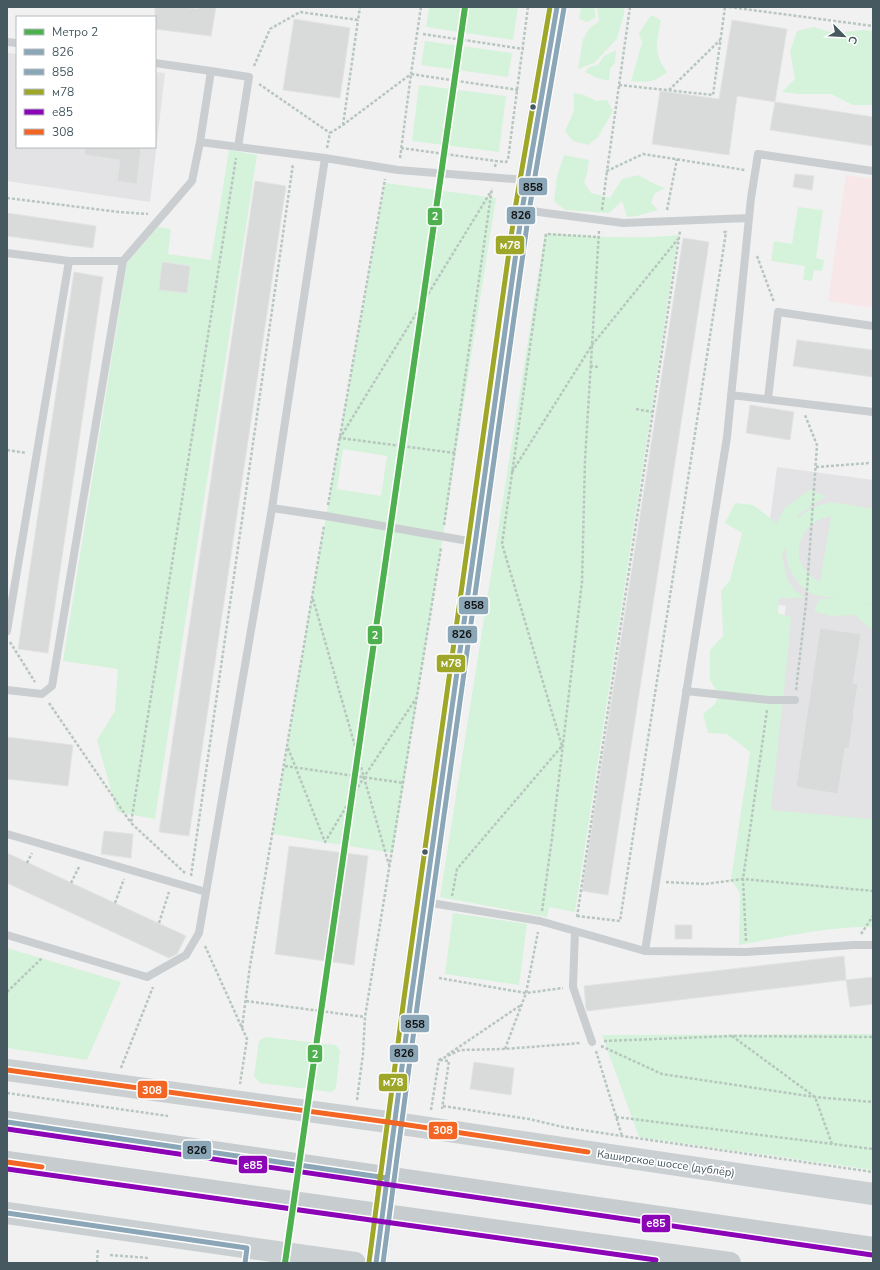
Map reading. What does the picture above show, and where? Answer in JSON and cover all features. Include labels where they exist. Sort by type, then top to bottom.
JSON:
[{"type":"main road","points":[[376,1263],[424,902],[526,180],[557,7]]},
{"type":"main road","name":"Каширское шоссе (дублёр)","points":[[7,1070],[395,1124],[873,1194]]},
{"type":"main road","points":[[7,1122],[873,1248]]},
{"type":"main road","points":[[7,1162],[730,1263]]},
{"type":"main road","points":[[7,1213],[246,1255],[355,1263]]},
{"type":"lane","points":[[156,63],[249,77],[238,147]]},
{"type":"lane","points":[[7,690],[42,694],[52,686],[123,261],[192,181],[200,142],[211,71]]},
{"type":"lane","points":[[200,142],[325,158],[386,169],[526,180]]},
{"type":"lane","points":[[645,951],[656,881],[684,732],[686,691],[710,558],[727,437],[749,218],[758,154],[873,171]]},
{"type":"lane","points":[[7,935],[147,980],[186,955],[199,933],[272,508],[325,158]]},
{"type":"lane","points":[[522,210],[623,224],[749,218]]},
{"type":"lane","points":[[7,253],[69,261],[123,261]]},
{"type":"lane","points":[[7,631],[69,261]]},
{"type":"lane","points":[[768,399],[778,312],[873,326]]},
{"type":"lane","points":[[731,395],[873,412]]},
{"type":"lane","points":[[272,508],[476,542]]},
{"type":"lane","points":[[686,691],[769,700],[795,700]]},
{"type":"lane","points":[[7,834],[206,892]]},
{"type":"lane","points":[[424,902],[540,921],[645,951],[746,952],[873,945]]},
{"type":"lane","points":[[575,931],[573,987],[592,1042]]},
{"type":"path","points":[[343,125],[360,7]]},
{"type":"path","points":[[398,170],[420,7]]},
{"type":"path","points":[[505,1050],[526,993],[540,921],[552,838],[582,582],[585,460],[600,221],[630,7]]},
{"type":"path","points":[[620,85],[713,95],[725,7]]},
{"type":"path","points":[[729,7],[873,26]]},
{"type":"path","points":[[330,133],[249,77],[270,29],[300,12],[358,20]]},
{"type":"path","points":[[423,34],[524,49]]},
{"type":"path","points":[[669,90],[721,40]]},
{"type":"path","points":[[325,158],[330,133],[411,74],[518,90]]},
{"type":"path","points":[[131,823],[238,147]]},
{"type":"path","points":[[401,148],[496,161]]},
{"type":"path","points":[[7,636],[42,694],[131,823],[191,879],[294,154]]},
{"type":"path","points":[[607,171],[643,154],[755,172]]},
{"type":"path","points":[[665,222],[676,159]]},
{"type":"path","points":[[242,1028],[250,966],[285,766],[312,596],[386,169]]},
{"type":"path","points":[[340,438],[491,191]]},
{"type":"path","points":[[7,198],[119,212],[163,215]]},
{"type":"path","points":[[575,931],[681,221]]},
{"type":"path","points":[[748,230],[778,312]]},
{"type":"path","points":[[577,916],[620,922],[726,232],[718,231]]},
{"type":"path","points":[[562,746],[502,544],[546,234],[599,237]]},
{"type":"path","points":[[512,473],[592,345],[679,238]]},
{"type":"path","points":[[590,366],[599,367]]},
{"type":"path","points":[[795,700],[806,603],[817,445],[800,403]]},
{"type":"path","points":[[636,409],[652,412]]},
{"type":"path","points":[[340,438],[455,453]]},
{"type":"path","points":[[7,450],[37,454]]},
{"type":"path","points":[[816,467],[870,462]]},
{"type":"path","points":[[312,596],[390,867]]},
{"type":"path","points":[[288,748],[325,842],[364,778],[418,696]]},
{"type":"path","points":[[746,952],[743,879],[769,700]]},
{"type":"path","points":[[450,906],[457,869],[562,746]]},
{"type":"path","points":[[285,766],[404,783]]},
{"type":"path","points":[[71,883],[83,857]]},
{"type":"path","points":[[115,903],[127,869]]},
{"type":"path","points":[[656,881],[705,884],[743,879],[873,891]]},
{"type":"path","points":[[159,924],[172,882]]},
{"type":"path","points":[[854,945],[873,916]]},
{"type":"path","points":[[199,933],[247,1039],[240,1085]]},
{"type":"path","points":[[7,992],[46,954]]},
{"type":"path","points":[[439,978],[526,993],[573,987]]},
{"type":"path","points":[[147,980],[154,986]]},
{"type":"path","points":[[147,980],[154,986]]},
{"type":"path","points":[[120,1070],[154,986]]},
{"type":"path","points":[[246,1001],[365,1017]]},
{"type":"path","points":[[431,1112],[440,1060],[522,1004]]},
{"type":"path","points":[[732,1036],[815,1097],[832,1144]]},
{"type":"path","points":[[440,1060],[460,1050],[505,1050],[592,1042],[732,1036],[873,1037]]},
{"type":"path","points":[[592,1042],[662,1074],[815,1097],[873,1102]]},
{"type":"path","points":[[592,1042],[597,1052],[622,1136]]},
{"type":"path","points":[[356,1103],[363,1054]]},
{"type":"path","points":[[440,1060],[450,1061],[443,1108],[529,1119],[563,1127],[873,1172]]},
{"type":"path","points":[[7,1093],[168,1116]]},
{"type":"path","points":[[616,1117],[873,1149]]},
{"type":"path","points":[[97,1263],[98,1248]]},
{"type":"path","points":[[110,1255],[148,1258]]},
{"type":"shaded area","points":[[7,53],[16,54],[16,148],[156,148],[156,72],[165,73],[150,202],[7,181]]},
{"type":"shaded area","points":[[846,175],[873,179],[873,308],[828,301]]},
{"type":"shaded area","points":[[777,467],[873,480],[873,883],[748,873],[786,606],[759,602]]},
{"type":"green space","points":[[429,7],[518,7],[513,40],[426,27]]},
{"type":"green space","points":[[581,7],[594,7],[596,17],[587,22],[579,19]]},
{"type":"green space","points":[[597,7],[624,7],[624,14],[617,39],[594,63],[578,69],[583,39],[589,29],[599,21]]},
{"type":"green space","points":[[651,15],[661,20],[657,41],[657,53],[667,72],[650,81],[631,81],[642,43],[639,33]]},
{"type":"green space","points":[[814,27],[833,33],[863,30],[873,31],[873,105],[853,105],[831,94],[799,94],[782,92],[795,79],[790,51],[797,31]]},
{"type":"green space","points":[[425,41],[512,53],[508,77],[421,65]]},
{"type":"green space","points":[[616,50],[615,63],[610,69],[609,81],[597,78],[585,72],[589,67],[598,65],[604,56]]},
{"type":"green space","points":[[419,85],[506,96],[499,152],[412,141]]},
{"type":"green space","points":[[574,93],[584,95],[597,101],[607,100],[613,111],[598,137],[588,145],[573,141],[565,131],[574,111]]},
{"type":"green space","points":[[229,150],[257,155],[155,819],[117,812],[97,740],[115,711],[118,669],[63,661],[127,263],[158,227],[171,229],[168,254],[211,260]]},
{"type":"green space","points":[[564,155],[589,160],[584,182],[591,193],[610,198],[622,179],[638,175],[665,188],[654,194],[651,203],[658,210],[637,216],[627,217],[622,201],[609,213],[565,210],[554,201],[557,176]]},
{"type":"green space","points":[[385,183],[496,198],[393,853],[273,834],[312,596]],"holes":[[[343,449],[387,456],[381,496],[337,489]]]},
{"type":"green space","points":[[798,207],[823,210],[816,258],[824,260],[822,271],[814,270],[812,281],[803,280],[805,266],[771,261],[774,241],[792,244]]},
{"type":"green space","points":[[545,233],[628,237],[678,235],[575,912],[549,907],[547,917],[440,897]]},
{"type":"green space","points":[[809,490],[826,496],[799,514],[797,519],[807,511],[825,504],[833,503],[873,509],[873,604],[866,603],[873,606],[873,628],[870,628],[855,615],[830,616],[814,611],[820,599],[838,598],[819,596],[802,587],[790,569],[787,559],[786,546],[782,554],[787,579],[794,590],[805,598],[779,598],[778,613],[791,617],[771,810],[870,819],[873,821],[873,927],[823,930],[739,945],[740,893],[731,879],[750,752],[727,734],[708,733],[703,714],[715,704],[719,695],[710,680],[710,650],[723,636],[721,591],[730,580],[742,533],[725,523],[735,503],[753,505],[777,523],[785,508]],"holes":[[[831,516],[820,582],[809,575],[802,566],[799,555],[799,545],[803,535],[809,527],[819,520]]]},
{"type":"green space","points":[[453,913],[527,924],[519,985],[445,974]]},
{"type":"green space","points":[[7,948],[121,982],[87,1060],[7,1048]]},
{"type":"green space","points":[[873,1034],[873,1170],[639,1137],[602,1035]]},
{"type":"green space","points":[[265,1037],[336,1045],[340,1051],[336,1088],[331,1092],[260,1083],[254,1076],[259,1041]]},
{"type":"building","points":[[155,7],[182,7],[198,9],[198,7],[216,7],[211,36],[156,29]]},
{"type":"building","points":[[294,19],[350,28],[340,98],[283,90]]},
{"type":"building","points":[[732,20],[787,29],[775,102],[737,96],[729,155],[652,144],[660,91],[719,99]]},
{"type":"building","points":[[775,102],[873,117],[873,146],[770,130]]},
{"type":"building","points":[[85,148],[141,148],[137,184],[117,181],[120,160],[84,155]]},
{"type":"building","points":[[795,174],[814,176],[812,190],[793,187]]},
{"type":"building","points":[[255,181],[286,186],[189,836],[159,832]]},
{"type":"building","points":[[7,213],[96,226],[93,248],[7,236]]},
{"type":"building","points":[[683,238],[709,242],[608,895],[582,891]]},
{"type":"building","points":[[162,262],[190,266],[187,293],[159,290]]},
{"type":"building","points":[[74,272],[103,277],[48,653],[18,649]]},
{"type":"building","points":[[797,340],[873,350],[873,377],[793,366]]},
{"type":"building","points":[[750,405],[794,412],[790,440],[746,433]]},
{"type":"building","points":[[820,628],[861,634],[853,683],[858,684],[854,714],[849,748],[845,748],[838,794],[796,787]]},
{"type":"building","points":[[7,737],[73,745],[68,786],[7,779]]},
{"type":"building","points":[[104,831],[133,834],[131,858],[101,854]]},
{"type":"building","points":[[289,846],[368,856],[354,965],[275,954]]},
{"type":"building","points":[[7,853],[186,936],[177,954],[169,958],[7,883]]},
{"type":"building","points":[[675,925],[692,925],[692,939],[675,939]]},
{"type":"building","points":[[844,956],[846,980],[587,1011],[586,1008],[584,986]]},
{"type":"building","points":[[873,977],[873,1004],[850,1007],[846,980]]},
{"type":"building","points":[[474,1062],[514,1068],[511,1095],[470,1089]]},
{"type":"metro line","name":"2","points":[[285,1263],[465,7]]},
{"type":"transit line","name":"м78","points":[[369,1262],[404,998],[515,209],[550,7]]},
{"type":"transit line","name":"826","points":[[376,1263],[411,999],[522,210],[557,7]]},
{"type":"transit line","name":"858","points":[[383,1263],[418,1000],[529,211],[564,8]]},
{"type":"transit line","name":"308","points":[[7,1070],[395,1123],[588,1152]]},
{"type":"transit line","name":"826","points":[[7,1122],[387,1178]]},
{"type":"transit line","name":"е85","points":[[7,1129],[872,1255]]},
{"type":"transit line","name":"308","points":[[7,1162],[42,1167]]},
{"type":"transit line","name":"е85","points":[[7,1169],[656,1260]]},
{"type":"transit line","name":"826","points":[[7,1213],[247,1248],[245,1263]]}]
